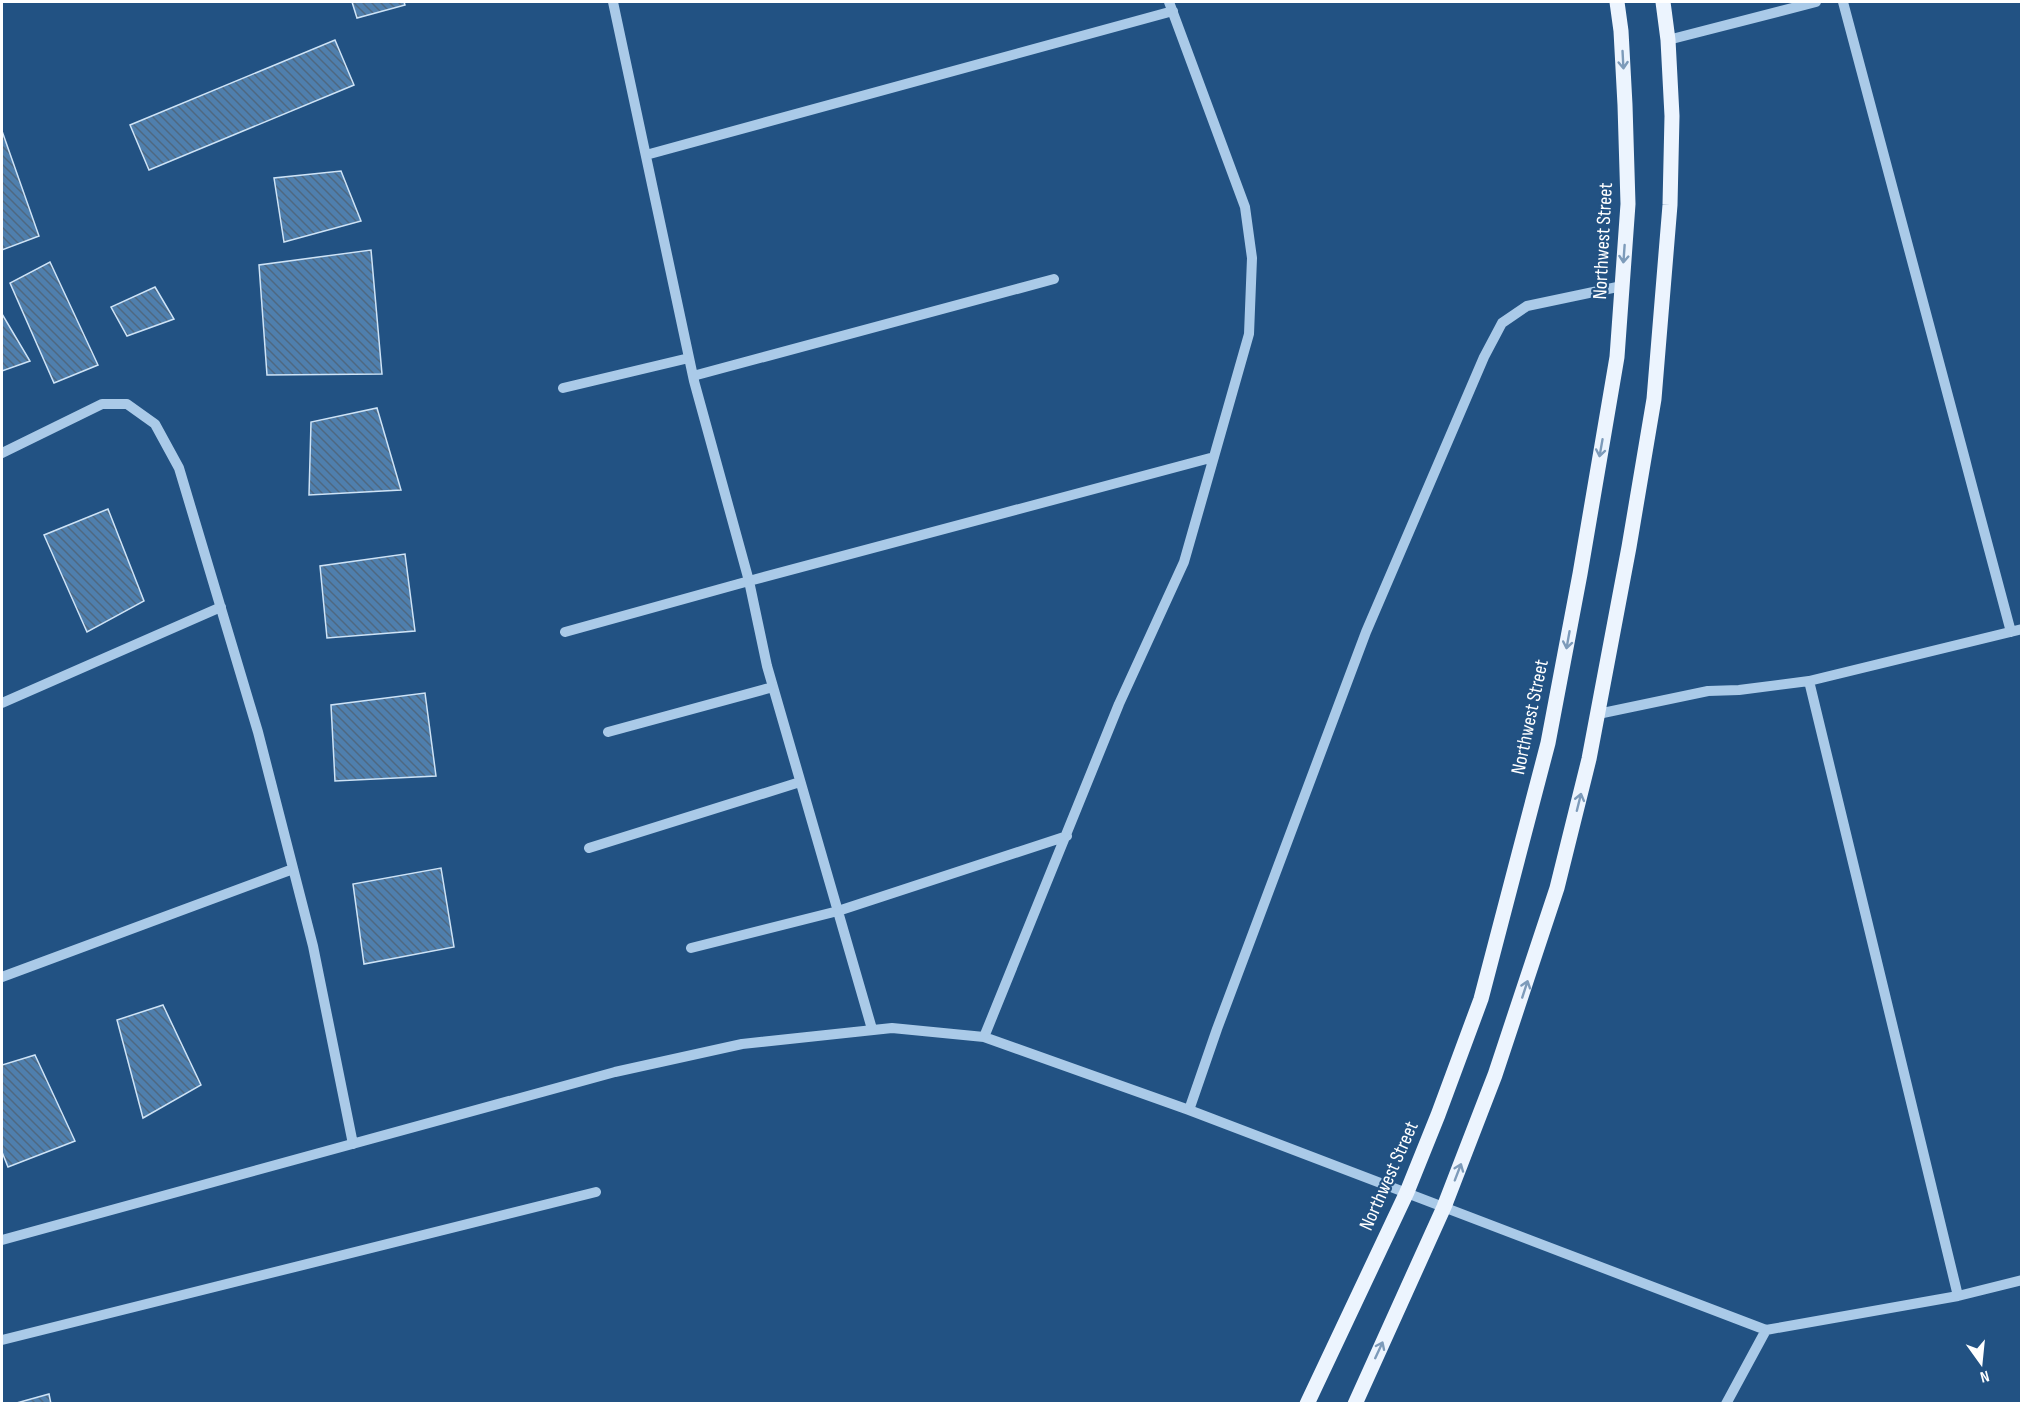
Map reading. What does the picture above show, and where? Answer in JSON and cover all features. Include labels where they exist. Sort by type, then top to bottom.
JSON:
[{"type":"main road","name":"Northwest Street","points":[[1307,1404],[1407,1192],[1481,999],[1548,743],[1617,357],[1628,204],[1626,105],[1617,2]]},
{"type":"main road","points":[[1354,1404],[1444,1207],[1513,1023],[1557,888],[1589,759],[1654,399],[1670,205],[1672,116],[1668,40],[1663,2]]},
{"type":"street","points":[[613,2],[693,376],[749,581],[766,666],[872,1029]]},
{"type":"street","points":[[1668,40],[1816,2]]},
{"type":"street","points":[[1598,714],[1708,691],[1739,690],[1809,681],[2016,630],[1843,2]]},
{"type":"street","points":[[646,155],[1171,6],[1245,207],[1252,258],[1249,334],[1184,562],[1119,704],[984,1037]]},
{"type":"street","points":[[693,376],[1054,279]]},
{"type":"street","points":[[1189,1110],[1217,1029],[1366,632],[1484,357],[1502,324],[1527,306],[1622,286]]},
{"type":"street","points":[[563,388],[689,358]]},
{"type":"street","points":[[2,453],[102,404],[127,404],[155,424],[178,468],[258,732],[313,946],[353,1144]]},
{"type":"street","points":[[565,632],[1214,457]]},
{"type":"street","points":[[2,703],[221,607]]},
{"type":"street","points":[[1809,681],[1958,1296]]},
{"type":"street","points":[[608,732],[773,687]]},
{"type":"street","points":[[589,848],[800,782]]},
{"type":"street","points":[[692,948],[838,911],[1066,836]]},
{"type":"street","points":[[2,977],[293,868]]},
{"type":"street","points":[[2,1240],[615,1072],[742,1044],[892,1028],[984,1037],[1189,1110],[1766,1330],[1958,1296],[2022,1280]]},
{"type":"street","points":[[2,1340],[596,1192]]},
{"type":"street","points":[[1726,1404],[1766,1330]]},
{"type":"building","points":[[352,2],[404,2],[405,5],[357,18]]},
{"type":"building","points":[[335,40],[354,85],[149,170],[130,125]]},
{"type":"building","points":[[2,131],[39,236],[2,250]]},
{"type":"building","points":[[341,171],[361,221],[284,242],[274,178]]},
{"type":"building","points":[[371,250],[382,374],[267,375],[259,265]]},
{"type":"building","points":[[50,262],[98,365],[54,383],[10,283]]},
{"type":"building","points":[[155,287],[174,319],[127,336],[111,307]]},
{"type":"building","points":[[2,314],[30,361],[2,371]]},
{"type":"building","points":[[377,408],[401,490],[309,495],[311,422]]},
{"type":"building","points":[[108,509],[144,601],[87,632],[44,535]]},
{"type":"building","points":[[405,554],[415,631],[327,638],[320,566]]},
{"type":"building","points":[[425,693],[436,776],[335,781],[331,705]]},
{"type":"building","points":[[441,868],[454,947],[364,964],[353,884]]},
{"type":"building","points":[[163,1005],[201,1085],[143,1118],[117,1020]]},
{"type":"building","points":[[35,1055],[75,1141],[8,1167],[2,1152],[2,1065]]},
{"type":"building","points":[[49,1394],[51,1404],[13,1404]]}]
